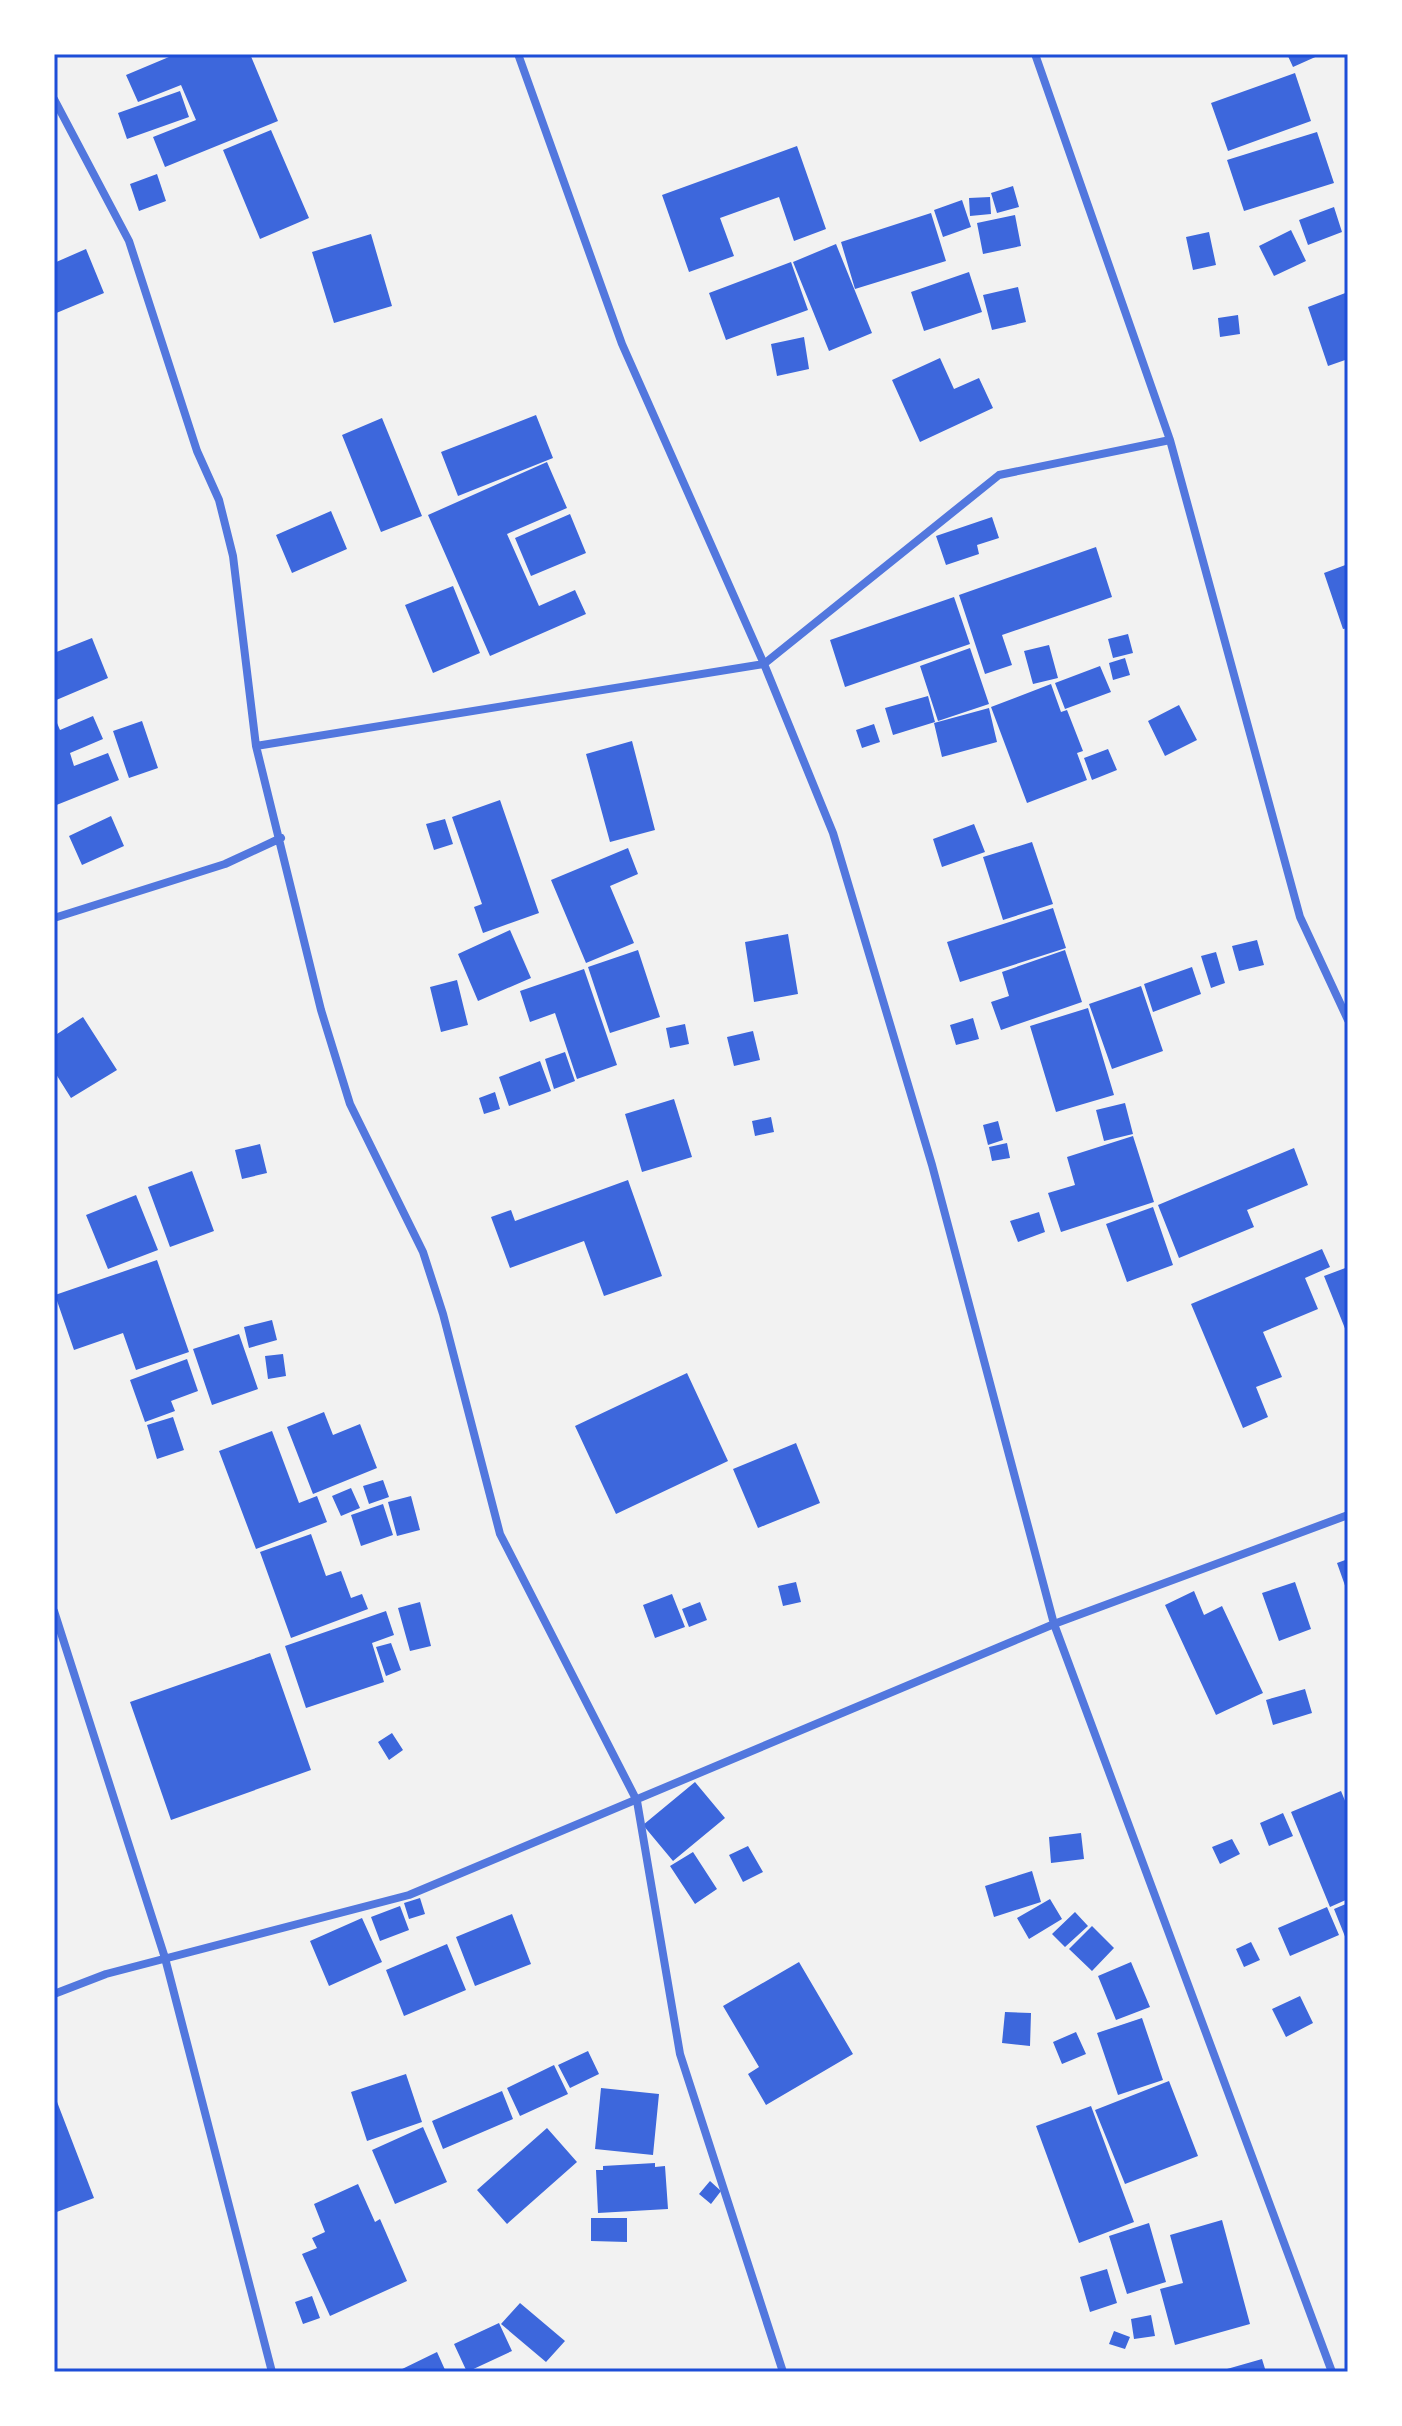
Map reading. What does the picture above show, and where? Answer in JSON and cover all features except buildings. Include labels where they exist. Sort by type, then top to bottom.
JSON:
[{"type":"street","points":[[518,54],[622,344],[764,664],[833,833],[932,1165],[1054,1624],[1332,2372]]},
{"type":"street","points":[[1035,54],[1170,440],[1300,917],[1348,1020]]},
{"type":"street","points":[[54,99],[129,241],[197,451],[219,500],[233,556],[256,746],[321,1010],[350,1104],[423,1252],[443,1314],[500,1534],[637,1801],[680,2054],[783,2372]]},
{"type":"street","points":[[256,746],[764,664],[999,475],[1170,440]]},
{"type":"street","points":[[54,918],[225,864],[281,838]]},
{"type":"street","points":[[54,1994],[165,1958],[409,1895],[1054,1624],[1348,1515]]},
{"type":"street","points":[[54,1611],[165,1958],[272,2372]]}]
